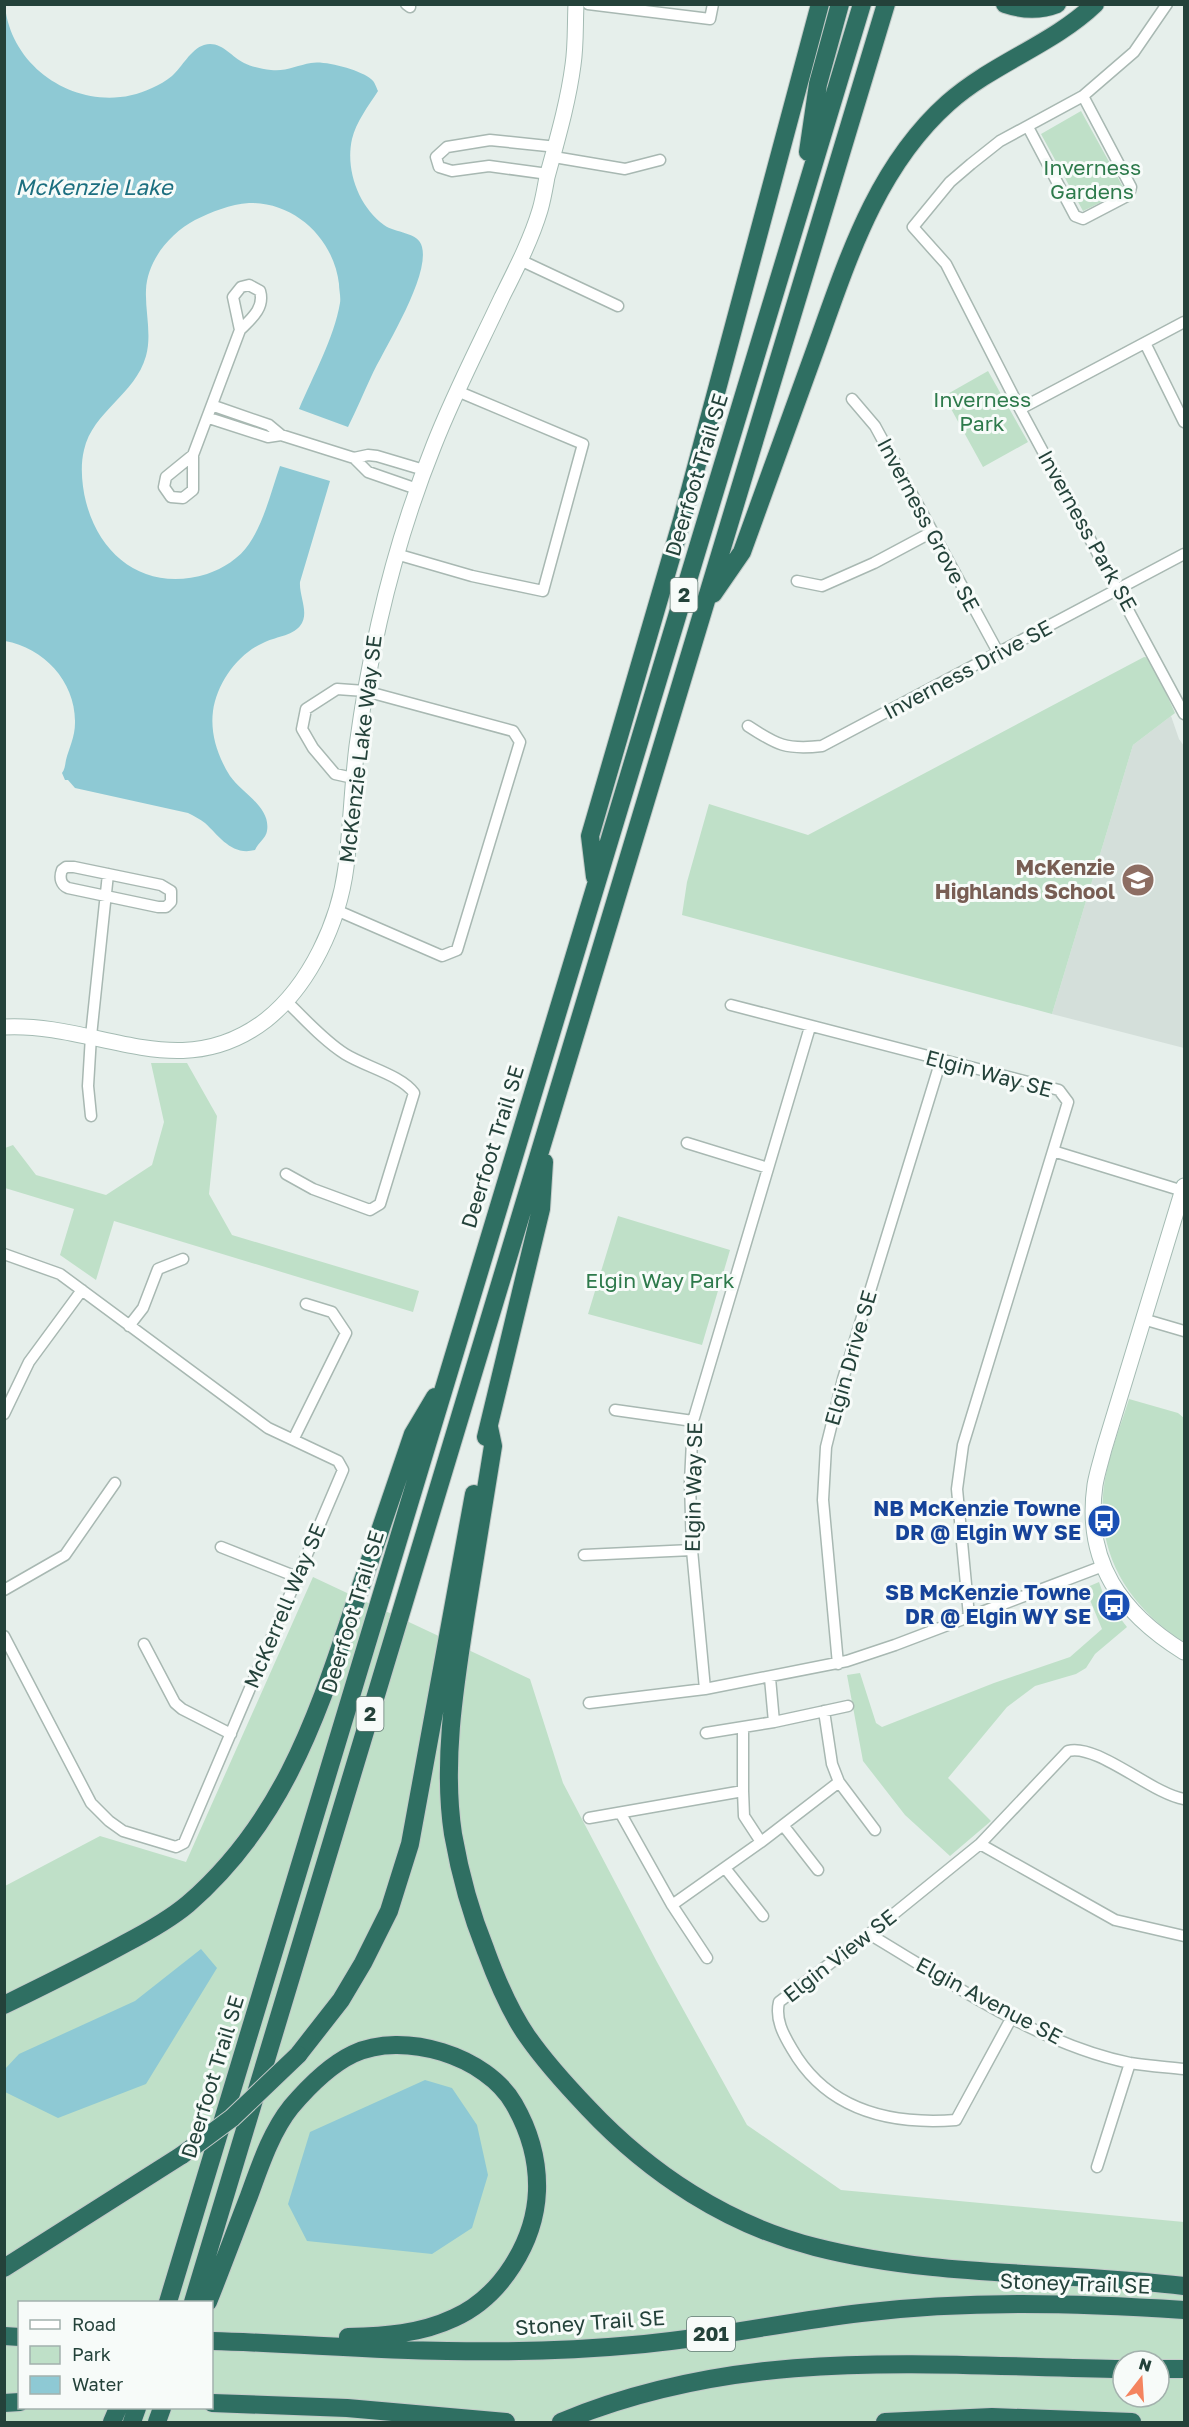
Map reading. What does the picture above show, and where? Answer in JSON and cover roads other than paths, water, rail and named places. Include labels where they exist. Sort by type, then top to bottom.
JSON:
[{"type":"highway","points":[[596,884],[590,837],[682,520],[819,4]]},
{"type":"highway","points":[[798,216],[818,84],[840,4]]},
{"type":"highway","name":"Deerfoot Trail SE","points":[[168,2301],[862,4]]},
{"type":"highway","name":"Deerfoot Trail SE","points":[[193,2301],[886,4]]},
{"type":"highway","points":[[1005,4],[1020,9],[1044,9],[1057,4]]},
{"type":"highway","points":[[702,611],[742,552],[851,250],[880,187],[901,154],[949,102],[998,68],[1061,33],[1095,4]]},
{"type":"highway","points":[[4,2268],[182,2155],[232,2118],[271,2083],[298,2055],[341,2000],[363,1964],[389,1911],[410,1844],[465,1537],[541,1209],[547,1125]]},
{"type":"highway","points":[[4,2005],[99,1958],[149,1930],[186,1905],[219,1874],[260,1824],[291,1772],[320,1707],[413,1434],[447,1377]]},
{"type":"highway","points":[[489,1427],[493,1446],[454,1691],[449,1760],[453,1832],[466,1891],[502,1993],[525,2035],[553,2071],[609,2130],[677,2185],[723,2213],[813,2247],[868,2259],[954,2269],[1142,2281],[1185,2286]]},
{"type":"highway","points":[[208,2301],[266,2151],[282,2122],[290,2109],[314,2082],[353,2054],[399,2044],[438,2051],[461,2059],[482,2071],[513,2103],[532,2146],[536,2176],[535,2207],[531,2227],[517,2257],[488,2296],[457,2318],[412,2332],[233,2342]]},
{"type":"highway","points":[[159,2301],[183,2253]]},
{"type":"highway","name":"Stoney Trail SE","points":[[213,2341],[445,2351],[522,2351],[634,2345],[863,2313],[945,2306],[1014,2303],[1088,2304],[1185,2310]]},
{"type":"highway","points":[[561,2422],[640,2394],[714,2378],[827,2365],[875,2363],[1111,2368]]},
{"type":"highway","points":[[213,2403],[347,2408],[506,2422]]},
{"type":"highway","points":[[885,2422],[992,2417],[1132,2422]]},
{"type":"street","name":"McKenzie Lake Way SE","points":[[4,1027],[43,1028],[157,1051],[199,1050],[222,1044],[246,1033],[269,1017],[286,1001],[310,966],[336,910],[346,866],[353,778],[365,691],[378,620],[396,554],[424,470],[457,391],[520,260],[540,210],[548,174],[556,152],[573,65],[576,4]]},
{"type":"street","points":[[588,4],[710,19],[713,4]]},
{"type":"street","points":[[1083,96],[1131,187],[1129,195],[1083,219],[1075,216],[1028,127],[1083,96],[1134,52],[1167,4]]},
{"type":"street","name":"Inverness Park SE","points":[[1028,127],[1000,141],[950,182],[914,227],[946,264],[1020,409],[1185,714]]},
{"type":"street","points":[[548,174],[489,165],[452,171],[439,167],[436,157],[447,147],[490,140],[556,152],[625,169],[660,160]]},
{"type":"street","points":[[520,260],[618,306]]},
{"type":"street","points":[[1020,409],[1185,322]]},
{"type":"street","points":[[193,455],[214,406],[240,330]]},
{"type":"street","points":[[1145,343],[1185,422]]},
{"type":"street","points":[[396,554],[472,576],[543,591],[583,444],[457,391]]},
{"type":"street","name":"Inverness Grove SE","points":[[852,399],[875,426],[999,654]]},
{"type":"street","points":[[214,406],[269,425],[281,435]]},
{"type":"street","points":[[209,418],[265,436],[281,435],[354,458],[377,456],[424,470]]},
{"type":"street","points":[[354,458],[368,472],[417,489]]},
{"type":"street","points":[[797,581],[822,586],[932,532]]},
{"type":"street","name":"Inverness Drive SE","points":[[748,726],[771,741],[794,749],[822,746],[1185,554]]},
{"type":"street","points":[[336,910],[442,956],[457,950],[520,741],[513,731],[365,691],[337,689],[306,709],[302,729],[335,774],[353,778]]},
{"type":"street","points":[[71,867],[108,874],[165,886],[171,891],[172,899],[168,906],[161,907],[106,896],[65,887],[60,875],[63,869],[71,867]]},
{"type":"street","points":[[91,1116],[88,1086],[91,1036],[108,874]]},
{"type":"street","points":[[286,1001],[334,1046],[358,1061],[407,1083],[414,1093],[380,1204],[370,1210],[313,1189],[286,1174]]},
{"type":"street","name":"Elgin Way SE","points":[[731,1005],[1059,1090],[1068,1102],[963,1445],[957,1489],[969,1616]]},
{"type":"street","name":"Elgin Way SE","points":[[705,1689],[692,1550],[690,1482],[693,1421],[810,1027]]},
{"type":"street","name":"Elgin Drive SE","points":[[838,1664],[823,1500],[826,1447],[843,1379],[941,1060]]},
{"type":"street","points":[[687,1143],[768,1168]]},
{"type":"street","points":[[1053,1151],[1184,1188],[1095,1484],[1093,1515],[1098,1551],[1110,1581],[1132,1612],[1146,1626],[1185,1652]]},
{"type":"street","name":"McKerrell Way SE","points":[[4,1254],[60,1274],[268,1428],[294,1438],[338,1461],[344,1470],[184,1843],[176,1847],[123,1831],[91,1803],[4,1636]]},
{"type":"street","points":[[129,1326],[143,1308],[158,1269],[183,1259]]},
{"type":"street","points":[[4,1414],[31,1359],[82,1290]]},
{"type":"street","points":[[294,1438],[346,1333],[332,1312],[306,1304]]},
{"type":"street","points":[[1143,1319],[1185,1331]]},
{"type":"street","points":[[615,1410],[693,1421]]},
{"type":"street","points":[[4,1590],[65,1555],[116,1482]]},
{"type":"street","points":[[221,1547],[297,1577]]},
{"type":"street","points":[[584,1555],[692,1550]]},
{"type":"street","points":[[589,1703],[705,1689],[838,1664],[895,1645],[1104,1566]]},
{"type":"street","points":[[144,1644],[175,1703],[182,1709],[231,1734]]},
{"type":"street","points":[[770,1678],[774,1722]]},
{"type":"street","points":[[706,1733],[774,1722],[848,1706]]},
{"type":"street","points":[[824,1711],[832,1764],[839,1782],[875,1830]]},
{"type":"street","points":[[743,1727],[744,1816],[761,1842]]},
{"type":"street","name":"Elgin View SE","points":[[1012,2017],[956,2121],[930,2122],[867,2112],[833,2096],[800,2063],[776,2014],[779,2002],[869,1934],[980,1844],[1068,1752],[1074,1749],[1085,1750],[1185,1799]]},
{"type":"street","points":[[672,1905],[761,1842],[839,1782]]},
{"type":"street","points":[[590,1818],[743,1791]]},
{"type":"street","points":[[621,1814],[672,1905],[707,1958]]},
{"type":"street","points":[[783,1825],[818,1870]]},
{"type":"street","points":[[980,1844],[1115,1920],[1185,1936]]},
{"type":"street","points":[[725,1868],[763,1916]]},
{"type":"street","name":"Elgin Avenue SE","points":[[869,1934],[1012,2017],[1070,2044],[1130,2062],[1185,2069]]},
{"type":"street","points":[[1097,2168],[1130,2062]]},
{"type":"water","name":"McKenzie Lake","points":[[5,6],[11,31],[22,52],[38,70],[58,84],[80,93],[104,98],[128,96],[152,88],[172,76],[195,50],[210,44],[221,47],[244,63],[264,69],[281,70],[317,62],[342,66],[366,76],[374,82],[378,91],[356,126],[350,151],[352,175],[367,208],[384,225],[416,238],[422,247],[423,260],[413,294],[348,427],[299,409],[328,343],[337,316],[340,298],[336,268],[321,239],[297,217],[266,204],[249,203],[215,211],[195,220],[177,232],[155,259],[147,279],[148,348],[141,370],[96,424],[89,436],[83,456],[82,476],[86,502],[103,540],[130,566],[147,574],[166,578],[186,578],[207,574],[225,566],[241,554],[259,526],[280,466],[330,481],[300,582],[304,610],[303,621],[292,632],[267,641],[245,654],[224,680],[215,700],[212,720],[214,737],[222,761],[230,776],[255,801],[267,822],[266,834],[255,850],[233,848],[205,823],[188,813],[75,788],[68,780],[65,780],[62,773],[75,728],[74,708],[70,694],[64,681],[45,659],[33,651],[5,641]]},
{"type":"water","points":[[201,1949],[217,1968],[146,2084],[58,2118],[5,2092],[5,2069],[19,2054],[135,2001]]},
{"type":"water","points":[[425,2080],[452,2088],[477,2125],[488,2175],[472,2228],[432,2254],[307,2241],[288,2204],[310,2132]]},
{"type":"place","name":"McKenzie Highlands School","points":[[1138,880]]},
{"type":"place","name":"NB McKenzie Towne DR @ Elgin WY SE","points":[[1104,1521]]},
{"type":"place","name":"SB McKenzie Towne DR @ Elgin WY SE","points":[[1114,1605]]},
{"type":"park label","name":"Inverness Gardens","points":[[1092,180]]},
{"type":"park label","name":"Inverness Park","points":[[982,412]]},
{"type":"park label","name":"Elgin Way Park","points":[[660,1281]]}]
